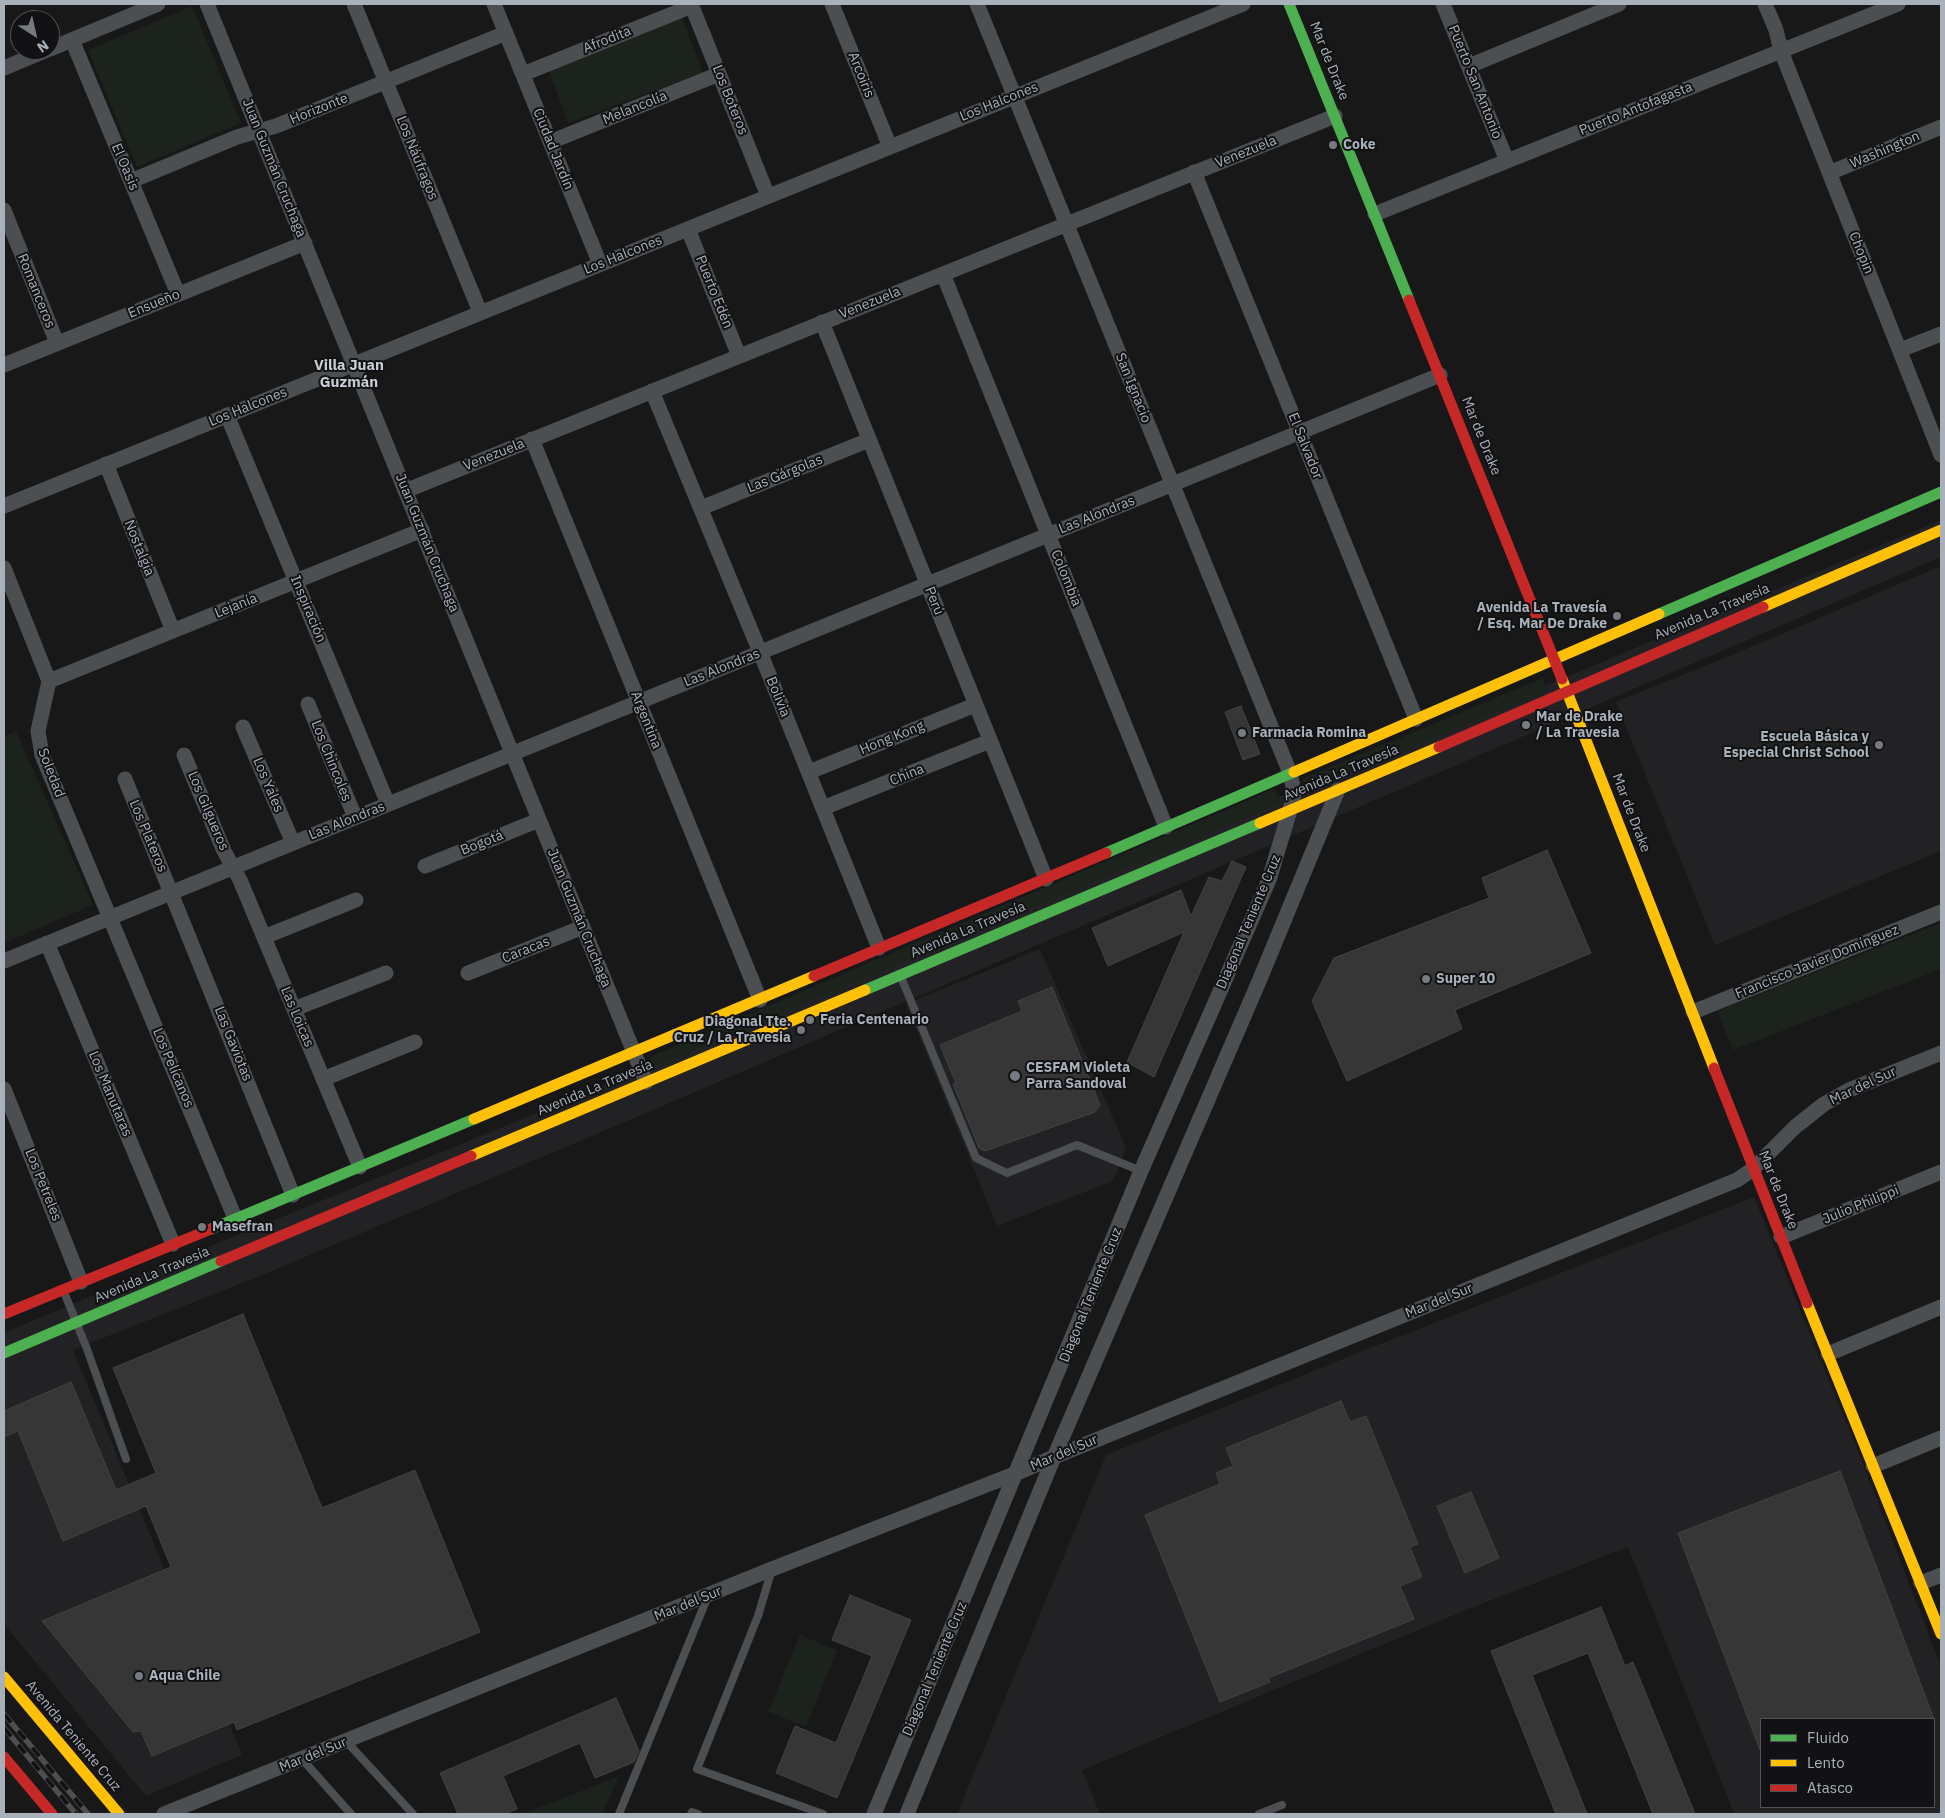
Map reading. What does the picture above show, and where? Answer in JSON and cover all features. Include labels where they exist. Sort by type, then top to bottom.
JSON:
[{"type":"street","points":[[60,44],[158,4]]},
{"type":"street","name":"Juan Guzmán Cruchaga","points":[[207,4],[646,1082]]},
{"type":"street","name":"Los Náufragos","points":[[354,4],[480,312]]},
{"type":"street","name":"Ciudad Jardín","points":[[494,4],[600,264]]},
{"type":"street","name":"Arcoiris","points":[[832,4],[890,147]]},
{"type":"street","name":"San Ignacio","points":[[977,4],[1290,772]]},
{"type":"street","name":"Los Halcones","points":[[4,506],[1243,4]]},
{"type":"street","name":"Mar de Drake","points":[[1290,4],[1568,691],[1753,1169],[1941,1634]]},
{"type":"street","name":"Puerto San Antonio","points":[[1443,4],[1507,161]]},
{"type":"street","points":[[1469,66],[1619,4]]},
{"type":"street","name":"Chopin","points":[[1765,4],[1776,30],[1780,51],[1941,455]]},
{"type":"street","name":"Puerto Antofagasta","points":[[1375,214],[1780,51],[1880,7],[1898,4]]},
{"type":"street","name":"Afrodita","points":[[523,74],[692,5]]},
{"type":"street","name":"Los Boteros","points":[[692,5],[768,196]]},
{"type":"street","name":"Horizonte","points":[[131,181],[237,137],[276,126],[506,33]]},
{"type":"street","name":"El Oasis","points":[[72,40],[178,294]]},
{"type":"street","points":[[4,68],[23,60]]},
{"type":"street","name":"Melancolía","points":[[550,142],[719,74]]},
{"type":"street","name":"Venezuela","points":[[405,491],[1335,116]]},
{"type":"street","name":"Washington","points":[[1829,173],[1941,127]]},
{"type":"street","name":"El Salvador","points":[[1194,172],[1416,718]]},
{"type":"street","name":"Romanceros","points":[[4,210],[58,343]]},
{"type":"street","name":"Puerto Edén","points":[[688,228],[740,356]]},
{"type":"street","name":"Ensueño","points":[[4,365],[305,243]]},
{"type":"street","name":"Colombia","points":[[943,274],[1166,827]]},
{"type":"street","name":"Perú","points":[[822,322],[1046,879]]},
{"type":"street","points":[[1900,350],[1941,334]]},
{"type":"street","name":"Las Alondras","points":[[4,961],[1440,375]]},
{"type":"street","name":"Bolivia","points":[[652,391],[760,652],[879,948]]},
{"type":"street","name":"Inspiración","points":[[227,415],[388,804]]},
{"type":"street","name":"Argentina","points":[[532,439],[760,1000]]},
{"type":"street","name":"Las Gárgolas","points":[[701,508],[869,440]]},
{"type":"street","name":"Nostalgia","points":[[106,464],[173,631]]},
{"type":"street","name":"Avenida La Travesía","points":[[4,1314],[293,1195],[1046,879],[1941,492]]},
{"type":"street","name":"Lejanía","points":[[50,681],[422,530]]},
{"type":"street","name":"Avenida La Travesía","points":[[4,1353],[1338,790],[1941,530]]},
{"type":"street","points":[[4,568],[50,681]]},
{"type":"street","name":"Soledad","points":[[50,681],[38,731],[39,743],[110,918]]},
{"type":"street","name":"Los Chincoles","points":[[308,704],[355,818]]},
{"type":"street","name":"Hong Kong","points":[[808,772],[975,705]]},
{"type":"street","name":"Los Yales","points":[[243,727],[293,843]]},
{"type":"street","name":"China","points":[[823,808],[990,741]]},
{"type":"street","name":"Los Gilgueros","points":[[184,755],[224,852],[234,867]]},
{"type":"street","name":"Diagonal Teniente Cruz","points":[[874,1814],[1141,1171],[1269,880],[1292,809],[1294,791],[1290,772]]},
{"type":"street","name":"Los Plateros","points":[[125,779],[172,892]]},
{"type":"street","name":"Diagonal Teniente Cruz","points":[[907,1814],[1054,1457],[1260,979],[1338,790]]},
{"type":"street","name":"Bogotá","points":[[425,866],[539,820]]},
{"type":"street","name":"Las Loicas","points":[[234,867],[360,1167]]},
{"type":"street","name":"Las Gaviotas","points":[[172,892],[293,1195]]},
{"type":"street","points":[[264,937],[356,900]]},
{"type":"street","name":"Francisco Javier Domínguez","points":[[1693,1012],[1941,912]]},
{"type":"street","name":"Los Pelícanos","points":[[110,918],[235,1218]]},
{"type":"street","name":"Caracas","points":[[468,973],[583,927]]},
{"type":"street","name":"Los Manutaras","points":[[47,943],[173,1244]]},
{"type":"street","points":[[294,1009],[386,973]]},
{"type":"street","points":[[323,1079],[415,1042]]},
{"type":"street","name":"Mar del Sur","points":[[164,1814],[1017,1473],[1737,1180],[1753,1169],[1795,1127],[1824,1104],[1849,1090],[1941,1052]]},
{"type":"street","name":"Los Petreles","points":[[4,1089],[82,1282]]},
{"type":"street","name":"Julio Philippi","points":[[1781,1237],[1941,1172]]},
{"type":"street","points":[[1828,1354],[1941,1307]]},
{"type":"street","points":[[1873,1466],[1941,1438]]},
{"type":"street","points":[[1921,1583],[1941,1574]]},
{"type":"street","name":"Avenida Teniente Cruz","points":[[4,1677],[119,1814]]},
{"type":"street","points":[[4,1757],[52,1814]]},
{"type":"lane","points":[[900,975],[976,1158],[1007,1173],[1077,1145],[1141,1171]]},
{"type":"lane","points":[[64,1290],[126,1459]]},
{"type":"lane","points":[[772,1570],[758,1616],[697,1769],[823,1814]]},
{"type":"lane","points":[[619,1814],[708,1596]]},
{"type":"lane","points":[[346,1741],[413,1814]]},
{"type":"lane","points":[[302,1759],[350,1814]]},
{"type":"lane","points":[[1260,1814],[1282,1805]]},
{"type":"lane","points":[[691,1814],[692,1812],[698,1814]]},
{"type":"shaded area","points":[[677,5],[703,73],[568,123],[545,61]]},
{"type":"shaded area","points":[[192,6],[241,123],[137,167],[88,50]]},
{"type":"shaded area","name":"Feria Centenario","points":[[1941,520],[1941,557],[658,1108],[272,1271],[73,1350],[242,1755],[146,1796],[4,1624],[4,1333],[164,1265],[559,1104],[1010,910]]},
{"type":"shaded area","points":[[1941,566],[1941,851],[1715,945],[1616,702],[1773,638]]},
{"type":"shaded area","points":[[1543,678],[1547,691],[1306,790],[1302,779]]},
{"type":"shaded area","points":[[16,731],[93,905],[4,943],[4,737]]},
{"type":"shaded area","points":[[1274,789],[1281,803],[653,1067],[650,1058],[656,1054]]},
{"type":"shaded area","points":[[1941,923],[1941,969],[1733,1050],[1717,1011]]},
{"type":"shaded area","name":"CESFAM Violeta Parra Sandoval","points":[[1040,949],[1126,1148],[1113,1181],[997,1226],[906,1004]]},
{"type":"shaded area","points":[[1754,1197],[1860,1456],[1941,1666],[1941,1814],[1734,1814],[1628,1547],[1471,1608],[1082,1770],[1100,1814],[957,1814],[1106,1455],[1365,1350]]},
{"type":"shaded area","points":[[800,1635],[837,1650],[806,1727],[768,1712]]},
{"type":"shaded area","points":[[619,1776],[602,1814],[523,1814]]},
{"type":"building","name":"Farmacia Romina","points":[[1241,706],[1260,754],[1243,760],[1225,712]]},
{"type":"building","name":"Super 10","points":[[1547,850],[1591,953],[1455,1010],[1462,1029],[1347,1081],[1312,1001],[1334,958],[1489,898],[1482,878]]},
{"type":"building","points":[[1232,861],[1246,867],[1154,1077],[1127,1062],[1184,932],[1108,966],[1092,928],[1181,890],[1191,916],[1209,877],[1222,881]]},
{"type":"building","points":[[1052,987],[1100,1105],[1095,1112],[985,1151],[979,1148],[953,1084],[956,1083],[940,1045],[1022,1011],[1018,1001]]},
{"type":"building","points":[[243,1314],[322,1508],[415,1470],[480,1632],[237,1730],[234,1722],[152,1756],[141,1731],[133,1732],[42,1621],[171,1567],[146,1506],[63,1541],[18,1431],[4,1437],[4,1411],[71,1382],[116,1490],[156,1473],[113,1368]]},
{"type":"building","points":[[1341,1401],[1350,1422],[1366,1416],[1418,1544],[1410,1547],[1422,1577],[1400,1586],[1414,1619],[1268,1678],[1270,1682],[1220,1702],[1145,1515],[1220,1484],[1216,1473],[1233,1466],[1226,1448]]},
{"type":"building","points":[[1840,1471],[1934,1718],[1760,1718],[1760,1750],[1678,1533]]},
{"type":"building","points":[[1471,1492],[1499,1558],[1465,1573],[1437,1506]]},
{"type":"building","points":[[850,1595],[911,1620],[837,1798],[776,1773],[795,1726],[836,1743],[872,1656],[832,1640]]},
{"type":"building","points":[[1601,1607],[1625,1666],[1633,1662],[1695,1814],[1653,1814],[1588,1653],[1532,1675],[1587,1814],[1556,1814],[1491,1651]]},
{"type":"building","points":[[616,1698],[639,1751],[634,1762],[595,1778],[580,1743],[503,1776],[517,1809],[504,1814],[458,1814],[440,1773]]},
{"type":"railway","points":[[4,1714],[88,1814]]},
{"type":"railway","points":[[4,1728],[76,1814]]},
{"type":"traffic: fast","points":[[1289,4],[1409,300]]},
{"type":"traffic: fast","points":[[1659,614],[1941,492]]},
{"type":"traffic: fast","points":[[1106,853],[1294,772]]},
{"type":"traffic: fast","points":[[865,990],[1260,823]]},
{"type":"traffic: fast","points":[[211,1229],[474,1119]]},
{"type":"traffic: fast","points":[[4,1353],[221,1261]]},
{"type":"traffic: slow","points":[[1763,607],[1941,530]]},
{"type":"traffic: slow","points":[[1294,772],[1659,614]]},
{"type":"traffic: slow","points":[[1562,679],[1714,1068]]},
{"type":"traffic: slow","points":[[1260,823],[1439,747]]},
{"type":"traffic: slow","points":[[474,1119],[814,976]]},
{"type":"traffic: slow","points":[[471,1156],[865,990]]},
{"type":"traffic: slow","points":[[1807,1303],[1941,1634]]},
{"type":"traffic: slow","points":[[4,1677],[119,1814]]},
{"type":"traffic: jam","points":[[1409,300],[1562,679]]},
{"type":"traffic: jam","points":[[1439,747],[1763,607]]},
{"type":"traffic: jam","points":[[814,976],[1106,853]]},
{"type":"traffic: jam","points":[[1714,1068],[1807,1303]]},
{"type":"traffic: jam","points":[[221,1261],[471,1156]]},
{"type":"traffic: jam","points":[[4,1314],[211,1229]]},
{"type":"traffic: jam","points":[[4,1757],[52,1814]]},
{"type":"place","name":"Coke","points":[[1333,145]]},
{"type":"place","name":"Avenida La Travesía / Esq. Mar De Drake","points":[[1617,616]]},
{"type":"place","name":"Mar de Drake / La Travesia","points":[[1526,725]]},
{"type":"place","name":"Farmacia Romina","points":[[1242,733]]},
{"type":"place","name":"Escuela Básica y Especial Christ School","points":[[1879,745]]},
{"type":"place","name":"Super 10","points":[[1426,979]]},
{"type":"place","name":"Feria Centenario","points":[[810,1020]]},
{"type":"place","name":"Diagonal Tte. Cruz / La Travesia","points":[[801,1030]]},
{"type":"place","name":"CESFAM Violeta Parra Sandoval","points":[[1015,1076]]},
{"type":"place","name":"Masefran","points":[[202,1227]]},
{"type":"place","name":"Aqua Chile","points":[[139,1676]]},
{"type":"district","name":"Villa Juan Guzmán","points":[[349,374]]}]
